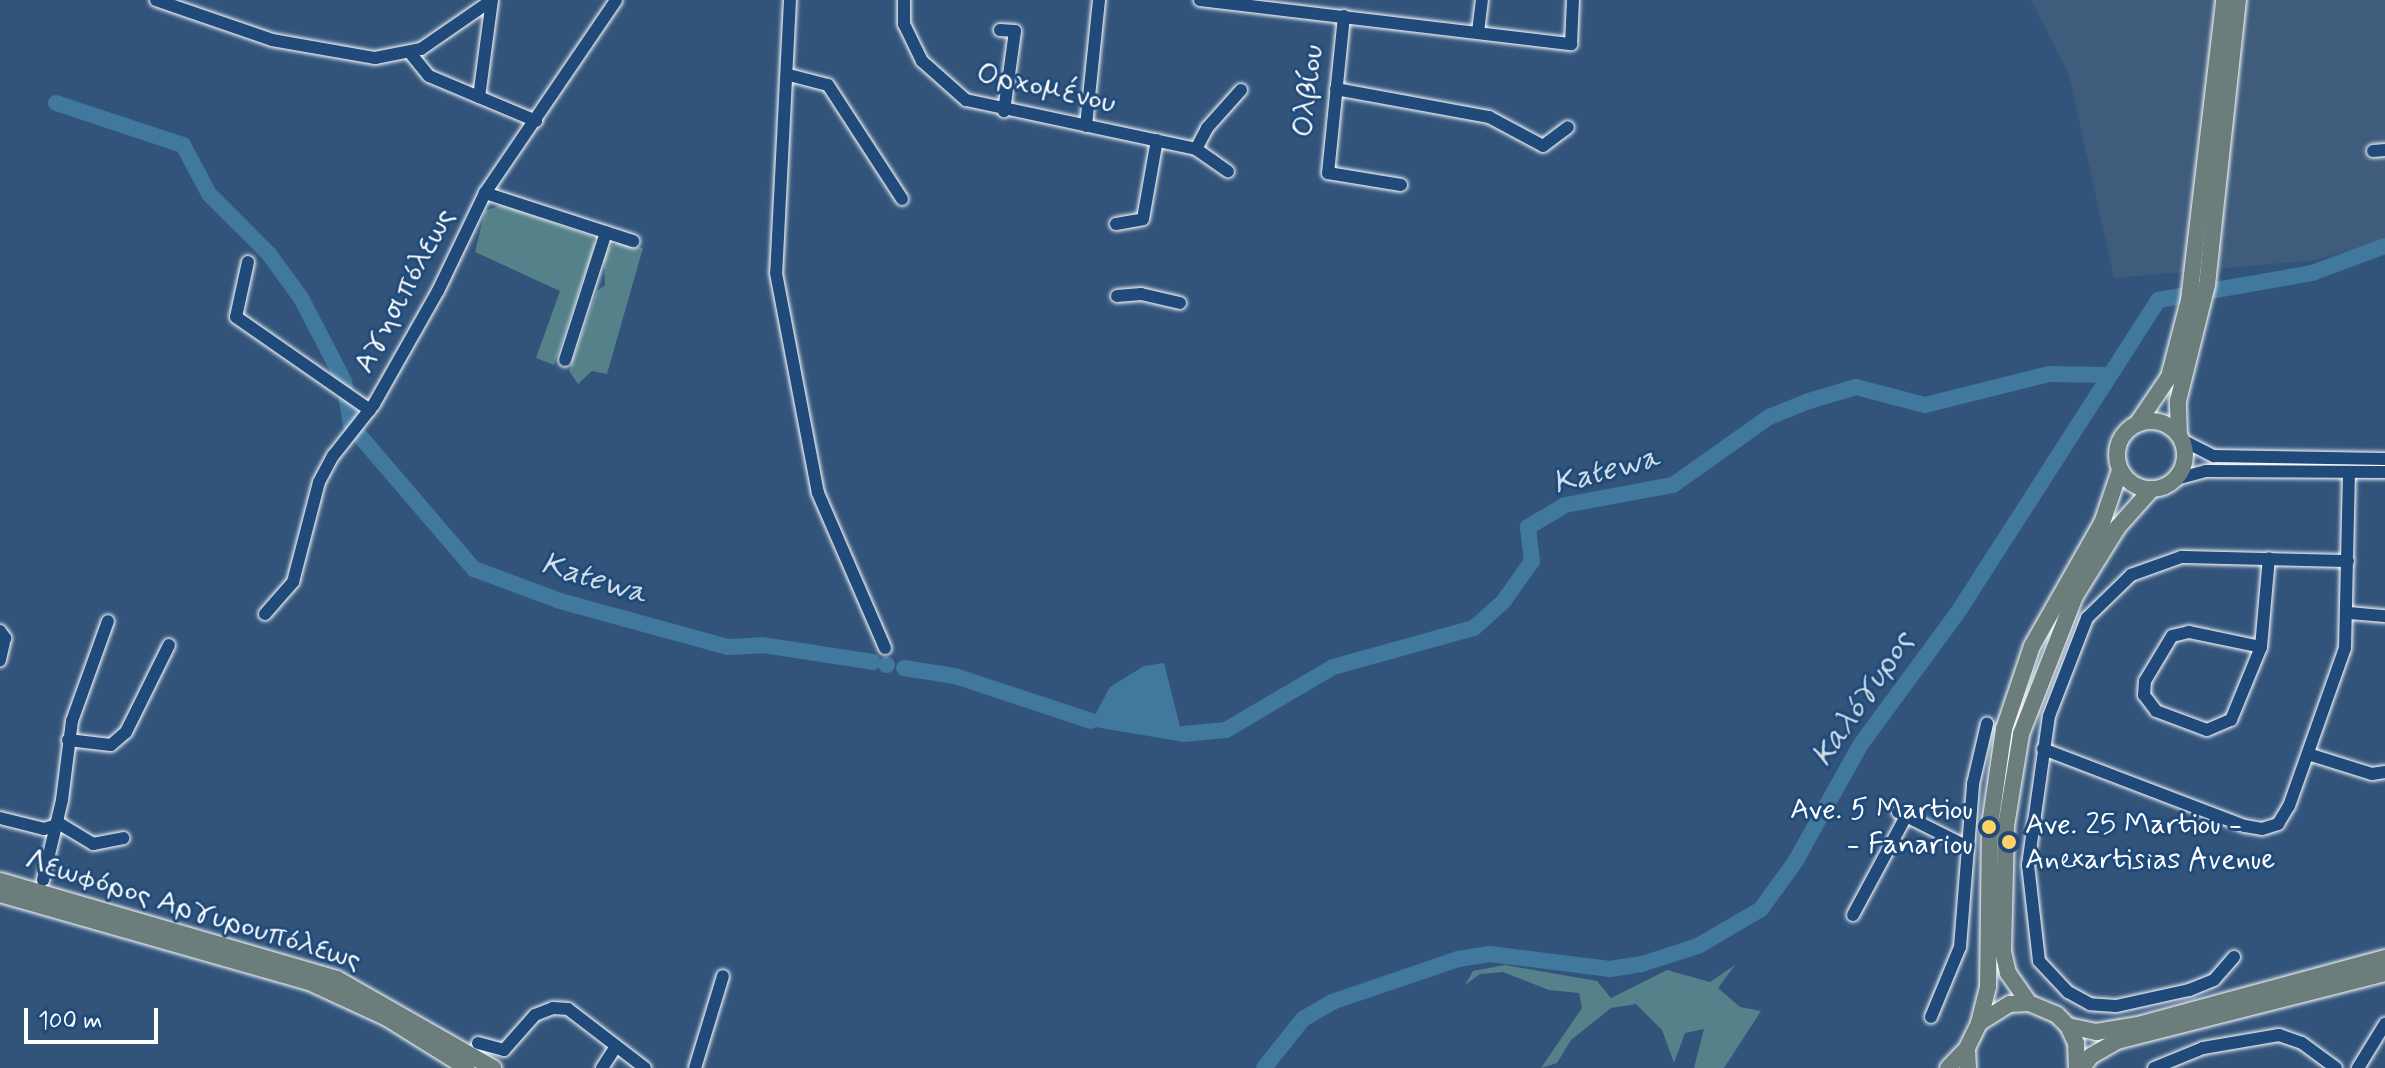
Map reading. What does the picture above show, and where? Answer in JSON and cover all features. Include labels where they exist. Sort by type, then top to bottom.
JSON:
[{"type":"main road","points":[[1948,1068],[1967,1048],[1979,1023],[1988,987],[1990,825],[2004,729],[2032,646],[2102,523],[2120,470],[2118,444],[2159,398],[2198,292],[2224,0]]},
{"type":"main road","points":[[2029,1003],[2008,973],[2003,952],[2006,826],[2021,734],[2075,596],[2118,527],[2151,490],[2176,479],[2186,458],[2178,401],[2198,292],[2238,0]]},
{"type":"main road","points":[[2137,424],[2165,424],[2181,438]]},
{"type":"main road","points":[[2120,470],[2127,481],[2151,490]]},
{"type":"main road","name":"Λεωφόρος Αργυρουπόλεως","points":[[0,881],[40,887],[337,979],[493,1068]]},
{"type":"main road","name":"Λεωφόρος Αργυρουπόλεως","points":[[0,894],[309,982],[387,1018],[467,1068]]},
{"type":"main road","points":[[2068,1026],[2096,1032],[2138,1025],[2385,958]]},
{"type":"main road","points":[[2080,1068],[2091,1056],[2117,1041],[2385,973]]},
{"type":"main road","points":[[1979,1023],[2002,1007],[2029,1003],[2057,1015],[2068,1026],[2076,1043],[2080,1068]]},
{"type":"main road","points":[[1967,1048],[1968,1068]]},
{"type":"street","points":[[156,0],[272,40],[375,58],[411,54],[492,0],[479,97]]},
{"type":"street","name":"Αγησιπόλεως","points":[[265,614],[293,582],[319,482],[370,410],[438,291],[485,193],[616,0]]},
{"type":"street","points":[[790,0],[789,75],[776,273],[818,493],[885,648]]},
{"type":"street","name":"Ορχομένου","points":[[904,0],[911,43],[934,75],[966,100],[1004,111],[1196,149],[1228,171]]},
{"type":"street","points":[[1086,126],[1099,0]]},
{"type":"street","points":[[1200,0],[1571,44],[1573,0]]},
{"type":"street","points":[[1478,32],[1482,0]]},
{"type":"street","name":"Ολβίου","points":[[1344,16],[1328,173],[1401,185]]},
{"type":"street","points":[[1000,30],[1015,31],[1004,111]]},
{"type":"street","points":[[411,54],[429,76],[536,121]]},
{"type":"street","points":[[789,75],[828,85],[902,199]]},
{"type":"street","points":[[1336,89],[1437,104],[1489,117],[1543,146],[1568,127]]},
{"type":"street","points":[[1196,149],[1241,90]]},
{"type":"street","points":[[1229,104],[1239,113]]},
{"type":"street","points":[[1116,224],[1143,219],[1157,140]]},
{"type":"street","points":[[485,193],[633,241]]},
{"type":"street","points":[[565,360],[606,232]]},
{"type":"street","points":[[248,262],[236,317],[370,410]]},
{"type":"street","points":[[1117,296],[1141,294],[1180,303]]},
{"type":"street","points":[[2181,438],[2214,456],[2385,459]]},
{"type":"street","points":[[2043,749],[2245,826],[2262,829],[2278,824],[2334,687],[2349,613],[2349,472],[2337,459]]},
{"type":"street","points":[[2176,479],[2206,471],[2385,472]]},
{"type":"street","points":[[2234,957],[2214,980],[2189,990],[2116,1006],[2090,1004],[2068,992],[2039,961],[2028,865],[2043,749],[2061,677],[2087,618],[2108,593],[2150,565],[2181,557],[2348,561]]},
{"type":"street","points":[[2261,647],[2189,632],[2172,636],[2145,681],[2144,695],[2156,711],[2207,730],[2219,729],[2231,720],[2261,647],[2269,558]]},
{"type":"street","points":[[2349,613],[2385,616]]},
{"type":"street","points":[[40,887],[66,779],[68,740],[108,621]]},
{"type":"street","points":[[0,660],[2,634]]},
{"type":"street","points":[[68,740],[111,745],[126,732],[169,645]]},
{"type":"street","points":[[1931,1017],[1960,947],[1966,846],[1987,724]]},
{"type":"street","points":[[2308,754],[2372,774],[2385,772]]},
{"type":"street","points":[[1853,915],[1902,814],[1966,846]]},
{"type":"street","points":[[0,818],[52,827],[60,824],[93,844],[123,838]]},
{"type":"street","points":[[695,1068],[723,976]]},
{"type":"street","points":[[478,1043],[504,1050],[535,1015],[553,1008],[568,1009],[645,1068]]},
{"type":"street","points":[[2358,1068],[2385,1024]]},
{"type":"street","points":[[2154,1068],[2203,1048],[2279,1035],[2302,1043],[2336,1068]]},
{"type":"street","points":[[602,1068],[615,1048]]},
{"type":"shaded area","points":[[2031,0],[2385,0],[2385,240],[2316,260],[2114,278],[2069,75]]},
{"type":"shaded area","points":[[1164,663],[1184,742],[1089,726],[1110,687],[1144,666]]},
{"type":"green space","points":[[501,205],[592,236],[595,244],[554,365],[536,358],[560,291],[475,252],[485,211]]},
{"type":"green space","points":[[618,243],[643,248],[607,374],[592,371],[578,384],[569,371],[597,291],[605,285],[604,260],[609,247]]},
{"type":"green space","points":[[1505,965],[1597,981],[1611,998],[1667,970],[1710,982],[1735,965],[1718,988],[1740,1007],[1761,1011],[1724,1068],[1694,1068],[1704,1029],[1685,1033],[1674,1063],[1662,1030],[1636,1004],[1611,1008],[1571,1040],[1557,1063],[1541,1068],[1582,1008],[1579,993],[1549,990],[1503,972],[1480,974],[1465,985],[1473,971]]},
{"type":"waterway","name":"Katewa","points":[[56,103],[183,145],[209,194],[269,254],[301,298],[344,381],[351,425]]},
{"type":"waterway","name":"Καλόγυρος","points":[[1264,1068],[1303,1019],[1332,1002],[1458,959],[1490,954],[1610,969],[1642,964],[1698,946],[1761,909],[1795,862],[1861,744],[1960,609],[2158,300],[2312,273],[2385,246]]},
{"type":"waterway","name":"Katewa","points":[[1183,734],[1226,730],[1333,667],[1474,628],[1503,602],[1532,561],[1528,527],[1565,505],[1673,485],[1769,417],[1809,401],[1856,387],[1925,405],[2049,374],[2108,375]]},
{"type":"waterway","name":"Katewa","points":[[359,435],[474,569],[560,601],[728,647],[762,645],[873,662]]},
{"type":"waterway","name":"Katewa","points":[[904,668],[955,676],[1091,721]]},
{"type":"place","name":"Ave. 5 Martiou - Fanariou","points":[[1989,827]]},
{"type":"place","name":"Ave. 25 Martiou - Anexartisias Avenue","points":[[2009,842]]}]
